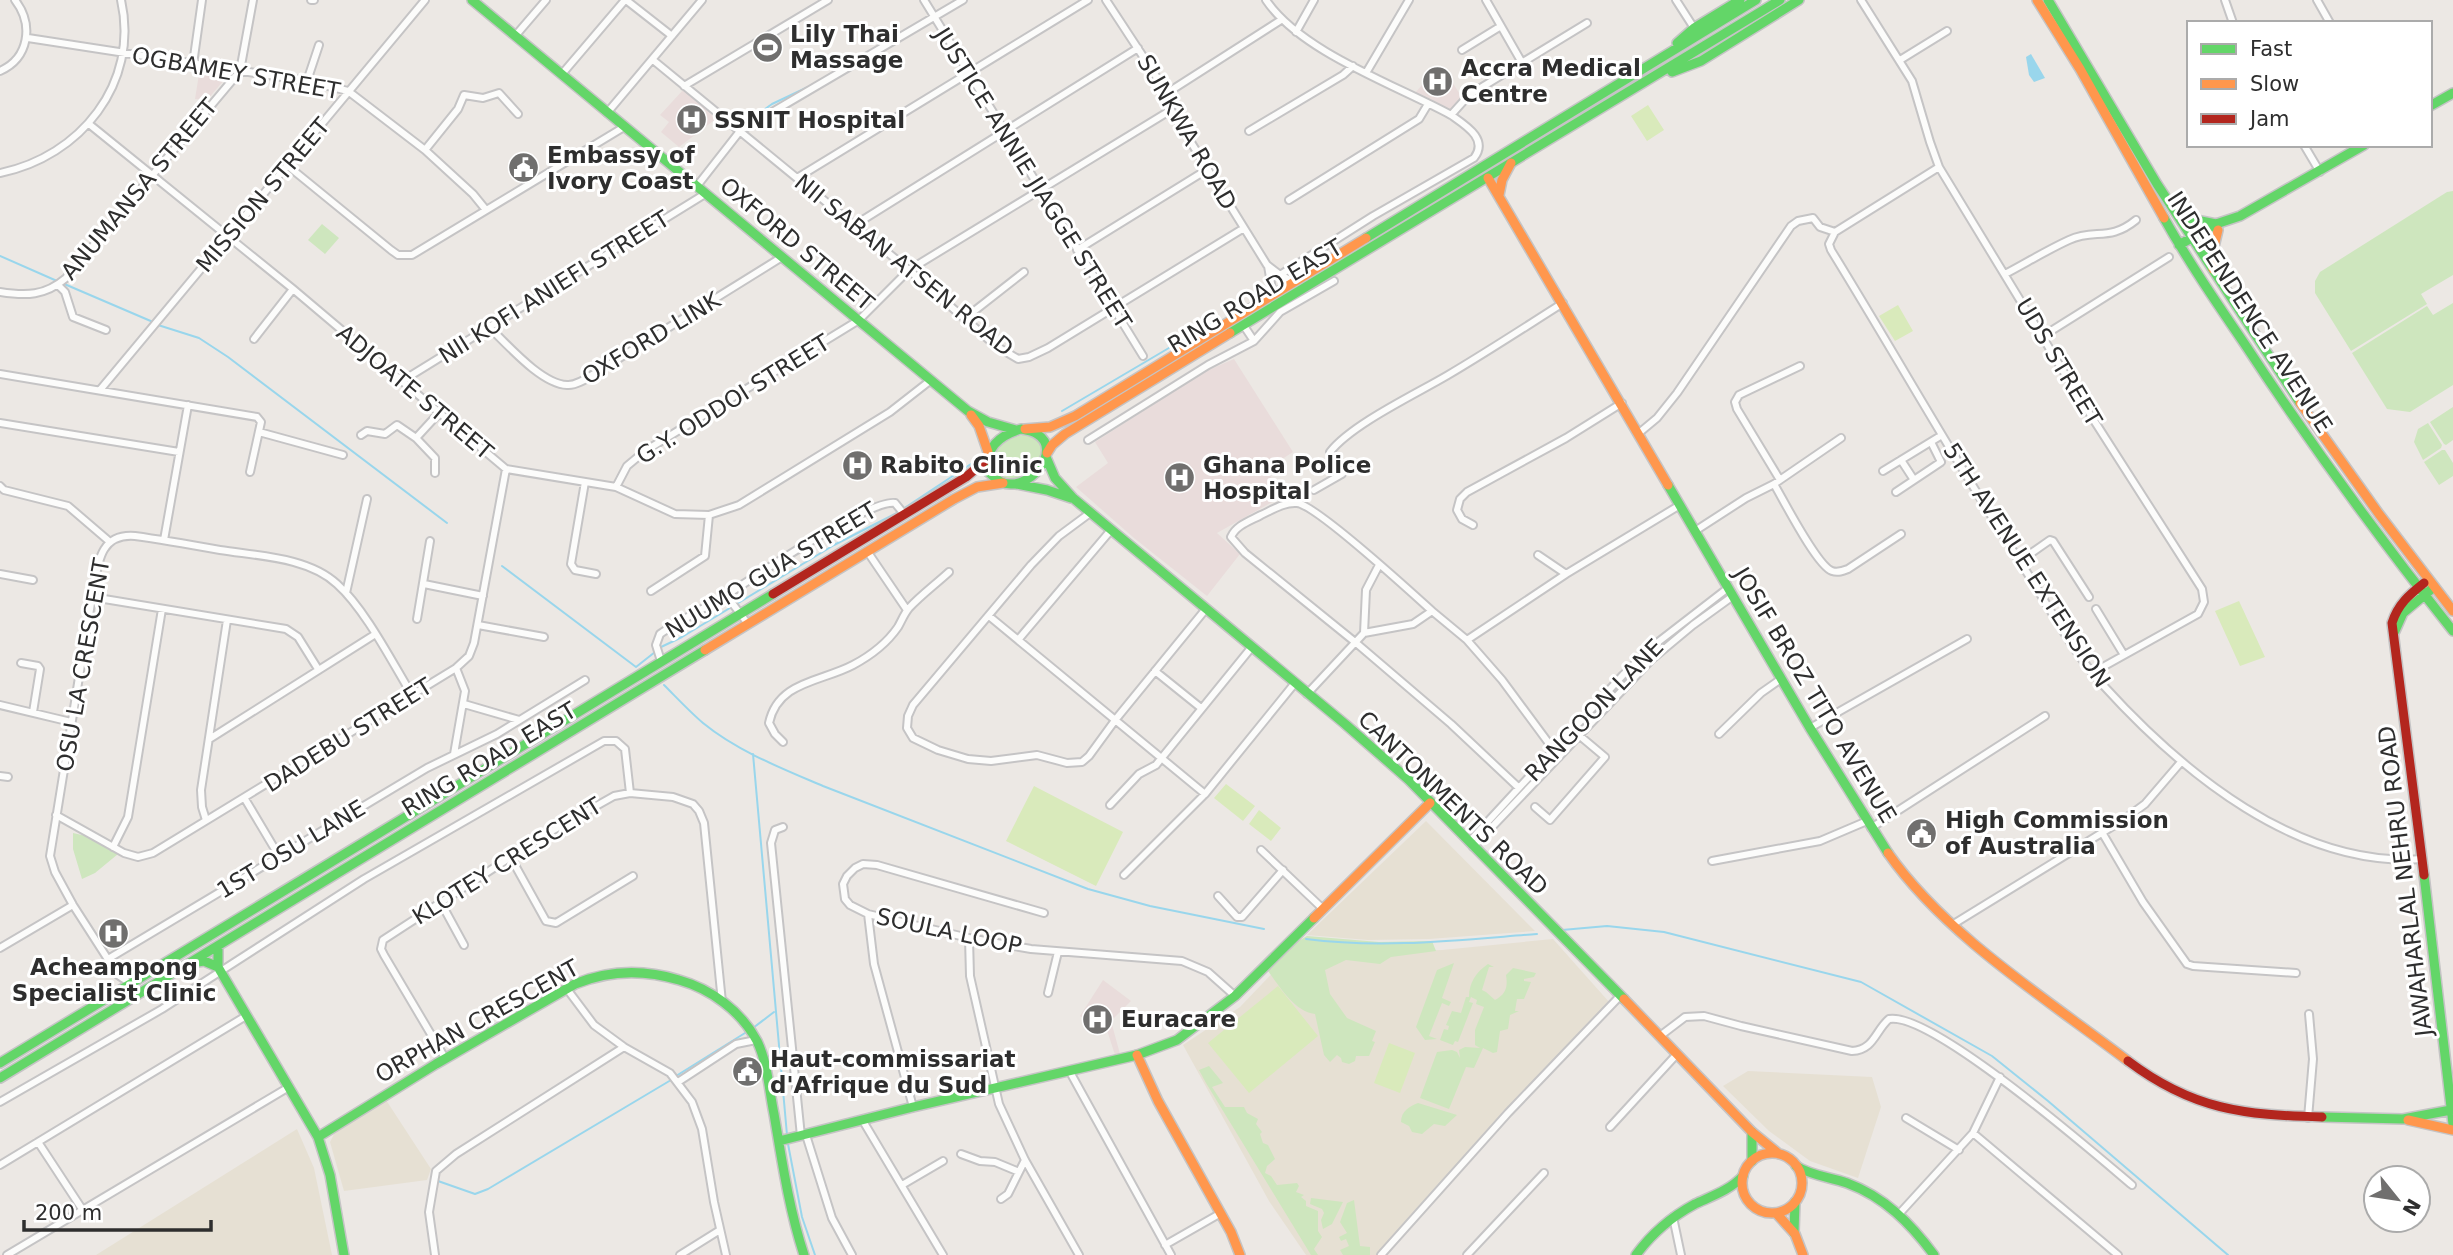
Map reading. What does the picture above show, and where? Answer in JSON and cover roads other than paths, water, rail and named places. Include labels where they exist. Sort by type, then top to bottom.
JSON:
[{"type":"main road","name":"OXFORD STREET","points":[[472,0],[968,411],[988,422],[1021,430]]},
{"type":"main road","name":"RING ROAD EAST","points":[[1664,56],[1694,29],[1740,0]]},
{"type":"main road","name":"RING ROAD EAST","points":[[1047,455],[1052,445],[1065,434],[1142,380],[1273,295],[1756,0]]},
{"type":"main road","name":"RING ROAD EAST","points":[[1021,430],[1057,425],[1244,326],[1780,0]]},
{"type":"main road","name":"RING ROAD EAST","points":[[1652,79],[1701,61],[1799,0]]},
{"type":"main road","points":[[2029,0],[2057,46],[2083,66]]},
{"type":"main road","name":"INDEPENDENCE AVENUE","points":[[2037,0],[2083,66],[2288,388],[2368,502],[2453,611]]},
{"type":"main road","name":"INDEPENDENCE AVENUE","points":[[2048,0],[2181,248],[2297,422],[2453,631]]},
{"type":"main road","points":[[2055,0],[2077,35],[2083,66]]},
{"type":"main road","points":[[2432,105],[2453,93]]},
{"type":"main road","points":[[1545,129],[1551,139]]},
{"type":"main road","name":"RING ROAD EAST","points":[[1488,178],[1499,161],[1528,144],[1536,135]]},
{"type":"main road","points":[[2181,248],[2361,147]]},
{"type":"main road","points":[[1473,188],[1490,190],[1499,195],[1502,180],[1511,163]]},
{"type":"main road","points":[[1470,175],[1488,178]]},
{"type":"main road","name":"JOSIF BROZ TITO AVENUE","points":[[1488,178],[1810,728],[1869,825],[1900,871],[1923,898],[1952,925],[2138,1068],[2168,1087],[2231,1111],[2267,1116],[2403,1119],[2451,1111]]},
{"type":"main road","points":[[2173,210],[2191,219],[2220,226]]},
{"type":"main road","points":[[1397,219],[1402,228]]},
{"type":"main road","points":[[2213,269],[2213,251],[2220,226]]},
{"type":"main road","points":[[1380,230],[1384,240]]},
{"type":"main road","name":"OXFORD STREET","points":[[968,411],[979,426],[987,456]]},
{"type":"main road","points":[[1021,430],[1035,432],[1043,438],[1047,455],[1035,474],[1016,484],[1003,483],[990,474],[987,456],[997,440],[1021,430]]},
{"type":"main road","name":"CANTONMENTS ROAD","points":[[1047,455],[1055,478],[1073,498],[1374,750],[1471,844],[1752,1132],[1779,1154]]},
{"type":"main road","name":"RING ROAD EAST","points":[[0,1063],[546,730],[659,653],[901,511],[966,477],[987,456]]},
{"type":"main road","name":"RING ROAD EAST","points":[[0,1078],[867,551],[970,491],[1003,483]]},
{"type":"main road","name":"CANTONMENTS ROAD","points":[[1016,484],[1073,498]]},
{"type":"main road","points":[[2395,633],[2403,613],[2424,595],[2431,584]]},
{"type":"main road","name":"JAWAHARLAL NEHRU ROAD","points":[[2431,584],[2417,586],[2405,598],[2392,623],[2453,1125]]},
{"type":"main road","points":[[546,730],[553,742]]},
{"type":"main road","points":[[781,1141],[1137,1055],[1189,1033],[1235,996],[1430,803]]},
{"type":"main road","points":[[218,947],[220,970],[318,1137],[330,1175],[344,1255]]},
{"type":"main road","points":[[191,963],[204,961],[220,970]]},
{"type":"main road","name":"ORPHAN CRESCENT","points":[[318,1137],[445,1058],[567,989],[601,975],[644,971],[667,975],[722,1002],[755,1038],[764,1059],[796,1227],[804,1255]]},
{"type":"main road","points":[[1137,1055],[1176,1136],[1221,1213],[1240,1255]]},
{"type":"main road","name":"JOSIF BROZ TITO AVENUE","points":[[2403,1119],[2453,1130]]},
{"type":"main road","points":[[1752,1132],[1752,1161]]},
{"type":"main road","points":[[1636,1255],[1656,1230],[1673,1217],[1723,1192],[1743,1176],[1752,1161],[1763,1155],[1779,1154],[1823,1179],[1836,1180],[1867,1192],[1900,1213],[1934,1255]]},
{"type":"main road","points":[[1796,1165],[1801,1176],[1801,1188],[1795,1202],[1793,1219],[1803,1255]]},
{"type":"main road","points":[[1743,1176],[1745,1196]]},
{"type":"main road","points":[[1801,1188],[1823,1179]]},
{"type":"main road","points":[[1723,1192],[1733,1191],[1745,1196],[1758,1209],[1776,1213],[1795,1234]]},
{"type":"main road","points":[[1776,1213],[1795,1202]]},
{"type":"street","points":[[0,71],[18,57],[28,38],[27,24],[15,0]]},
{"type":"street","points":[[0,173],[28,166],[57,152],[89,124],[110,90],[122,52],[124,31],[121,0]]},
{"type":"street","points":[[192,64],[202,0]]},
{"type":"street","name":"ANUMANSA STREET","points":[[0,292],[23,296],[38,293],[66,278],[240,71],[253,0]]},
{"type":"street","name":"MISSION STREET","points":[[100,390],[425,0]]},
{"type":"street","points":[[516,36],[546,0]]},
{"type":"street","points":[[562,74],[626,0],[672,36]]},
{"type":"street","points":[[607,113],[702,0]]},
{"type":"street","points":[[684,86],[828,0]]},
{"type":"street","name":"JUSTICE ANNIE JIAGGE STREET","points":[[923,0],[1143,356]]},
{"type":"street","points":[[697,186],[740,131],[963,0]]},
{"type":"street","points":[[797,178],[1088,0]]},
{"type":"street","name":"SUNKWA ROAD","points":[[1106,0],[1167,93],[1171,110],[1268,265],[1294,282]]},
{"type":"street","points":[[1266,0],[1281,20],[1296,32],[1353,66],[1451,115],[1471,130],[1478,140],[1480,150],[1474,158],[1373,216],[1280,275]]},
{"type":"street","points":[[1296,32],[1314,0]]},
{"type":"street","points":[[1366,72],[1409,0]]},
{"type":"street","points":[[1486,0],[1521,61]]},
{"type":"street","points":[[1676,0],[1694,29]]},
{"type":"street","name":"UDS STREET","points":[[1861,0],[1900,60],[1917,96],[1940,167],[2079,397],[2202,589],[2204,602],[2198,614],[2092,673]]},
{"type":"street","points":[[2225,0],[2232,21]]},
{"type":"street","points":[[2317,0],[2329,21]]},
{"type":"street","points":[[1167,93],[1281,20]]},
{"type":"street","points":[[1451,115],[1469,95],[1587,23]]},
{"type":"street","points":[[1462,50],[1501,26]]},
{"type":"street","points":[[1900,60],[1947,31]]},
{"type":"street","name":"OGBAMEY STREET","points":[[28,38],[307,81],[348,91],[425,150],[473,194],[486,210]]},
{"type":"street","points":[[307,81],[319,45]]},
{"type":"street","points":[[853,226],[1138,48]]},
{"type":"street","name":"NII SABAN ATSEN ROAD","points":[[653,60],[964,319],[1014,357],[1023,359],[1048,348],[1244,228]]},
{"type":"street","points":[[1249,131],[1343,75],[1353,66]]},
{"type":"street","points":[[425,150],[458,109],[464,95],[483,98],[499,93],[518,114]]},
{"type":"street","points":[[1289,200],[1419,119],[1428,104]]},
{"type":"street","name":"G.Y. ODDOI STREET","points":[[617,487],[627,466],[645,451],[859,320],[909,271],[1171,110]]},
{"type":"street","name":"ADJOATE STREET","points":[[89,124],[293,289],[506,469],[617,487],[666,511],[684,515],[709,515],[739,505],[890,412],[931,380]]},
{"type":"street","points":[[288,166],[398,255],[412,256],[624,127]]},
{"type":"street","points":[[2305,147],[2320,172]]},
{"type":"street","points":[[1829,244],[1835,232],[1940,167]]},
{"type":"street","points":[[1077,250],[1208,169]]},
{"type":"street","name":"NII KOFI ANIEFI STREET","points":[[402,381],[705,194]]},
{"type":"street","points":[[1639,433],[1657,418],[1677,393],[1791,226],[1798,220],[1813,218],[1820,227],[1835,232]]},
{"type":"street","points":[[2006,274],[2071,239],[2113,234],[2124,230],[2136,220]]},
{"type":"street","name":"5TH AVENUE EXTENSION","points":[[1820,227],[1942,435],[2092,673],[2181,762],[2269,823],[2323,846],[2400,861],[2421,859]]},
{"type":"street","name":"OXFORD LINK","points":[[488,327],[546,377],[568,386],[597,372],[782,257]]},
{"type":"street","points":[[2043,335],[2169,257]]},
{"type":"street","name":"SUNKWA ROAD","points":[[1268,265],[1273,295]]},
{"type":"street","points":[[964,319],[1024,272]]},
{"type":"street","points":[[1088,440],[1208,365],[1254,341],[1280,312],[1334,281]]},
{"type":"street","points":[[59,284],[65,292],[73,317],[106,330]]},
{"type":"street","points":[[254,339],[293,289]]},
{"type":"street","points":[[1314,490],[1342,474],[1330,452],[1336,444],[1563,303]]},
{"type":"street","points":[[1244,326],[1254,341]]},
{"type":"street","points":[[1800,366],[1739,395],[1735,402],[1816,556],[1833,571],[1841,572],[1900,534]]},
{"type":"street","points":[[0,374],[257,417],[261,422],[250,472]]},
{"type":"street","points":[[1473,525],[1462,519],[1457,510],[1460,499],[1467,492],[1566,438],[1622,403]]},
{"type":"street","points":[[164,540],[188,405]]},
{"type":"street","points":[[416,438],[439,413]]},
{"type":"street","points":[[0,423],[179,452]]},
{"type":"street","points":[[361,435],[367,431],[386,433],[397,425],[416,438],[435,458],[435,473]]},
{"type":"street","points":[[259,432],[343,456]]},
{"type":"street","points":[[1883,471],[1942,435]]},
{"type":"street","points":[[1695,531],[1746,498],[1777,482],[1841,438]]},
{"type":"street","points":[[1896,492],[1941,462],[1931,442]]},
{"type":"street","points":[[1901,460],[1914,480]]},
{"type":"street","name":"DADEBU STREET","points":[[56,815],[113,847],[138,857],[153,853],[456,668],[469,656],[478,625],[506,469]]},
{"type":"street","points":[[585,482],[571,564],[575,570],[596,574]]},
{"type":"street","points":[[0,486],[4,491],[68,506],[110,542]]},
{"type":"street","points":[[346,593],[366,499]]},
{"type":"street","name":"NUUMO GUA STREET","points":[[659,653],[660,634],[829,531],[885,503],[892,502],[901,511]]},
{"type":"street","points":[[1518,787],[1451,724],[1356,642],[1254,561],[1231,537],[1233,532],[1282,506],[1296,503],[1312,509],[1467,640],[1502,680],[1559,757]]},
{"type":"street","points":[[1467,640],[1566,574],[1680,505]]},
{"type":"street","points":[[1090,513],[1077,520],[1047,548],[913,705],[907,728],[913,738],[925,745],[968,759],[991,761],[1037,755],[1075,764],[1089,757],[1116,719],[1205,610]]},
{"type":"street","points":[[650,591],[705,556],[709,515]]},
{"type":"street","points":[[1018,640],[1111,530]]},
{"type":"street","name":"OSU LA CRESCENT","points":[[117,991],[117,975],[73,905],[51,861],[56,815],[92,597],[100,555],[110,542],[125,536],[164,540],[306,566],[327,576],[346,593],[412,695]]},
{"type":"street","points":[[2020,561],[2050,540],[2053,541],[2089,597]]},
{"type":"street","points":[[417,619],[430,541]]},
{"type":"street","points":[[867,551],[907,610]]},
{"type":"street","points":[[1538,555],[1566,574]]},
{"type":"street","points":[[1364,633],[1366,590],[1380,565]]},
{"type":"street","points":[[783,742],[769,723],[774,707],[785,692],[855,664],[883,645],[907,610],[949,572]]},
{"type":"street","points":[[0,574],[33,580]]},
{"type":"street","points":[[424,584],[483,596]]},
{"type":"street","name":"RANGOON LANE","points":[[1471,844],[1580,736],[1651,660],[1731,592]]},
{"type":"street","name":"RANGOON LANE","points":[[1471,844],[1518,787],[1653,646],[1731,592]]},
{"type":"street","points":[[726,595],[748,624]]},
{"type":"street","points":[[92,597],[286,629],[305,646],[318,669]]},
{"type":"street","points":[[113,847],[128,817],[162,609]]},
{"type":"street","points":[[2096,609],[2124,655]]},
{"type":"street","points":[[1307,694],[1364,633],[1413,624],[1432,611]]},
{"type":"street","points":[[989,616],[1205,794]]},
{"type":"street","points":[[206,820],[201,790],[228,620]]},
{"type":"street","points":[[478,625],[544,637]]},
{"type":"street","points":[[211,738],[374,635]]},
{"type":"street","points":[[1810,728],[1967,639]]},
{"type":"street","points":[[1110,805],[1139,774],[1153,768],[1251,648]]},
{"type":"street","points":[[22,663],[38,666],[40,669],[33,712]]},
{"type":"street","points":[[454,754],[464,704],[464,682],[456,668]]},
{"type":"street","points":[[1155,671],[1201,709]]},
{"type":"street","points":[[1719,734],[1761,693],[1781,679]]},
{"type":"street","name":"1ST OSU LANE","points":[[108,959],[279,856],[585,680]]},
{"type":"street","points":[[1124,875],[1205,794],[1295,683]]},
{"type":"street","points":[[464,704],[519,720]]},
{"type":"street","points":[[0,705],[71,722]]},
{"type":"street","points":[[1712,861],[1820,841],[1869,825],[2045,716]]},
{"type":"street","points":[[1535,807],[1550,820],[1605,757],[1580,736]]},
{"type":"street","points":[[0,1102],[220,970],[364,879],[604,741],[616,741],[625,749],[630,793]]},
{"type":"street","points":[[1952,925],[2103,834],[2145,804],[2181,762]]},
{"type":"street","name":"KLOTEY CRESCENT","points":[[445,1058],[381,949],[383,940],[440,901],[586,810],[614,796],[630,793],[673,797],[692,804],[699,811],[704,823],[722,1002]]},
{"type":"street","points":[[245,799],[279,856]]},
{"type":"street","points":[[783,827],[775,830],[771,843],[801,1137],[832,1218],[852,1255]]},
{"type":"street","points":[[2103,834],[2143,902],[2187,964],[2296,973]]},
{"type":"street","points":[[1261,850],[1322,908]]},
{"type":"street","points":[[511,858],[547,921],[551,923],[556,923],[633,876]]},
{"type":"street","name":"SOULA LOOP","points":[[1044,913],[877,865],[863,864],[855,867],[847,876],[843,892],[850,905],[868,914],[969,938],[1058,952],[1194,964],[1208,972],[1235,996]]},
{"type":"street","points":[[1218,896],[1237,917],[1242,916],[1283,870]]},
{"type":"street","points":[[440,901],[464,945]]},
{"type":"street","points":[[0,948],[73,905]]},
{"type":"street","points":[[868,914],[876,974],[913,1107]]},
{"type":"street","points":[[969,938],[970,976],[999,1104],[1025,1160],[1079,1255]]},
{"type":"street","points":[[1048,993],[1058,952]]},
{"type":"street","points":[[117,975],[130,982]]},
{"type":"street","points":[[567,989],[594,1025],[624,1047],[670,1073],[692,1102],[702,1129],[726,1255]]},
{"type":"street","points":[[1381,1255],[1508,1113],[1620,996]]},
{"type":"street","points":[[2308,1118],[2313,1059],[2309,1014]]},
{"type":"street","points":[[0,1165],[246,1016]]},
{"type":"street","points":[[1660,1036],[1685,1017],[1704,1016],[1751,1029],[1860,1051],[1872,1043],[1885,1022],[1895,1018],[1902,1019],[1933,1034],[2000,1077],[2132,1185]]},
{"type":"street","points":[[678,1082],[736,1044],[755,1038]]},
{"type":"street","points":[[435,1255],[429,1212],[436,1171],[456,1154],[624,1047]]},
{"type":"street","points":[[1610,1127],[1677,1054]]},
{"type":"street","points":[[1070,1072],[1171,1255]]},
{"type":"street","points":[[1900,1213],[1973,1133],[2000,1077]]},
{"type":"street","points":[[7,1255],[289,1087]]},
{"type":"street","points":[[1906,1118],[1959,1150]]},
{"type":"street","points":[[863,1121],[943,1255]]},
{"type":"street","points":[[1973,1133],[2118,1255]]},
{"type":"street","points":[[38,1142],[82,1209]]},
{"type":"street","points":[[961,1154],[980,1161],[995,1162],[1019,1172]]},
{"type":"street","points":[[1001,1199],[1008,1194],[1025,1160]]},
{"type":"street","points":[[902,1185],[943,1161]]},
{"type":"street","points":[[1466,1255],[1544,1173]]},
{"type":"street","points":[[1165,1245],[1221,1213]]},
{"type":"street","points":[[1673,1217],[1681,1255]]},
{"type":"street","points":[[680,1255],[720,1230]]},
{"type":"water","points":[[2031,54],[2045,78],[2034,82],[2029,75],[2026,57]]},
{"type":"waterway","points":[[746,123],[772,104],[808,87]]},
{"type":"waterway","points":[[0,256],[57,281]]},
{"type":"waterway","points":[[62,283],[153,322]]},
{"type":"waterway","points":[[1062,411],[1213,322]]},
{"type":"waterway","points":[[158,325],[199,338],[228,357],[447,523]]},
{"type":"waterway","points":[[659,648],[682,637],[834,545],[897,513],[977,460]]},
{"type":"waterway","points":[[502,566],[636,667],[655,652]]},
{"type":"waterway","points":[[664,685],[703,723],[730,742],[761,759],[823,786],[1088,889],[1150,906],[1264,929]]},
{"type":"waterway","points":[[753,754],[787,1135]]},
{"type":"waterway","points":[[1562,930],[1607,926],[1664,932],[1861,982],[1992,1056],[2228,1255]]},
{"type":"waterway","points":[[1306,939],[1392,943],[1537,934]]},
{"type":"waterway","points":[[753,1028],[774,1012]]},
{"type":"waterway","points":[[676,1076],[745,1033]]},
{"type":"waterway","points":[[438,1181],[475,1194],[488,1189],[671,1080]]},
{"type":"waterway","points":[[788,1144],[802,1217],[815,1255]]},
{"type":"place","name":"Lily Thai Massage","points":[[767,47]]},
{"type":"place","name":"Accra Medical Centre","points":[[1438,81]]},
{"type":"place","name":"SSNIT Hospital","points":[[691,120]]},
{"type":"place","name":"Embassy of Ivory Coast","points":[[524,168]]},
{"type":"place","name":"Rabito Clinic","points":[[857,465]]},
{"type":"place","name":"Ghana Police Hospital","points":[[1180,478]]},
{"type":"place","name":"High Commission of Australia","points":[[1922,833]]},
{"type":"place","name":"Acheampong Specialist Clinic","points":[[114,933]]},
{"type":"place","name":"Euracare","points":[[1098,1019]]},
{"type":"place","name":"Haut-commissariat d'Afrique du Sud","points":[[747,1072]]}]
